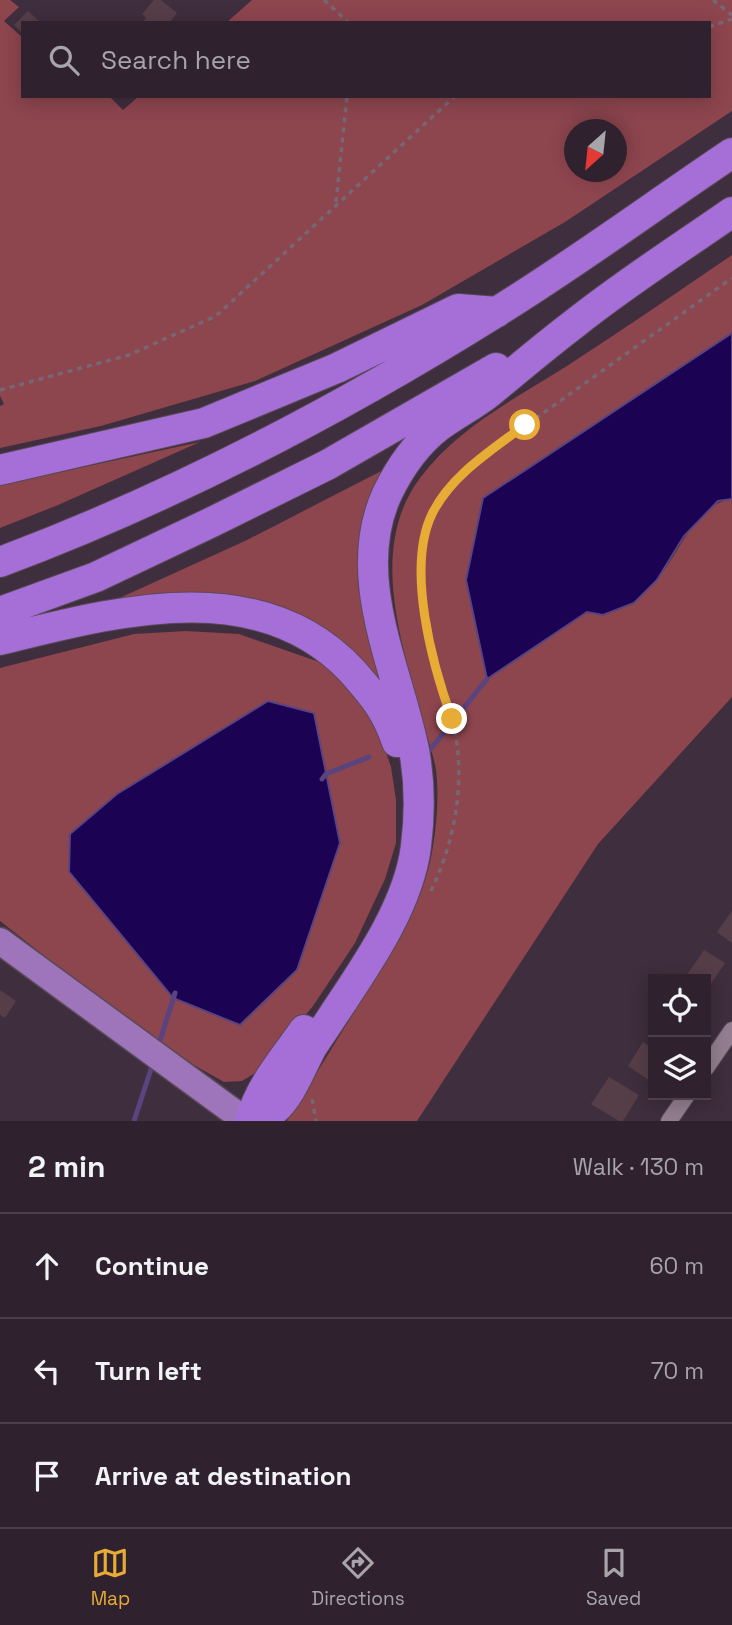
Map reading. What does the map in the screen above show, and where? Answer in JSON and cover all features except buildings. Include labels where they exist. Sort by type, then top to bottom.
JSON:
[{"type":"highway","points":[[0,562],[83,531],[198,479],[311,420],[496,312],[732,153]]},
{"type":"highway","points":[[250,1121],[275,1110],[313,1045],[354,984],[393,917],[407,883],[416,849],[419,777],[414,747],[376,598],[373,559],[377,526],[385,498],[399,470],[422,441],[439,426],[477,402],[576,322],[732,212]]},
{"type":"highway","points":[[0,470],[204,423],[337,368],[458,309],[496,312]]},
{"type":"highway","points":[[0,612],[96,577],[292,482],[576,322]]},
{"type":"highway","points":[[0,640],[83,619],[145,609],[205,607],[241,611],[275,620],[305,634],[340,659],[369,690],[388,716],[405,774],[406,815],[393,880],[373,926],[337,983],[268,1079],[257,1097],[250,1121]]},
{"type":"main road","points":[[6,946],[162,1061],[250,1121]]},
{"type":"street","points":[[711,1061],[732,1030]]},
{"type":"street","points":[[669,1121],[684,1100]]},
{"type":"path","points":[[324,0],[347,21]]},
{"type":"path","points":[[711,26],[732,17],[713,0]]},
{"type":"path","points":[[336,204],[346,98]]},
{"type":"path","points":[[0,390],[129,355],[216,316],[453,98]]},
{"type":"path","points":[[456,744],[436,671],[421,571],[423,537],[433,512],[448,490],[479,459],[732,278]]},
{"type":"shaded area","points":[[0,0],[10,0],[19,7],[4,21],[21,36],[21,98],[111,98],[123,110],[137,98],[711,98],[711,21],[228,21],[252,0],[732,0],[732,111],[627,181],[627,119],[564,119],[564,182],[625,182],[565,222],[422,305],[255,381],[101,426],[0,448],[0,406],[4,404],[0,396]]},
{"type":"shaded area","points":[[732,255],[732,333],[488,679],[588,612],[603,615],[646,588],[666,568],[697,520],[707,510],[732,499],[732,697],[598,844],[417,1121],[287,1121],[405,927],[429,868],[436,827],[436,770],[400,634],[394,601],[392,568],[395,536],[404,506],[420,478],[435,460],[470,428]]},
{"type":"shaded area","points":[[732,333],[732,499],[718,501],[684,536],[657,580],[634,603],[603,615],[587,612],[487,679],[466,580],[483,498]]},
{"type":"shaded area","points":[[200,442],[58,505],[0,528],[0,485]]},
{"type":"shaded area","points":[[389,467],[384,691],[342,646],[296,613],[235,597],[157,594],[102,606],[247,540]]},
{"type":"shaded area","points":[[186,631],[239,634],[325,664],[353,691],[380,735],[391,767],[396,800],[396,843],[385,879],[355,943],[313,1006],[260,1070],[242,1081],[224,1082],[192,1064],[75,980],[0,921],[0,668],[134,634]],"holes":[[[70,872],[239,1024],[173,998]]]},
{"type":"shaded area","points":[[268,701],[314,713],[340,843],[297,970],[240,1025],[173,998],[69,872],[70,834],[117,794]]},
{"type":"waterway","points":[[429,751],[487,679]]},
{"type":"waterway","points":[[322,779],[326,774],[369,757]]},
{"type":"waterway","points":[[158,1047],[175,993]]},
{"type":"waterway","points":[[134,1121],[153,1063]]},
{"type":"route","points":[[452,719],[436,671],[424,605],[421,571],[423,537],[433,512],[448,490],[479,459],[525,425]]}]
